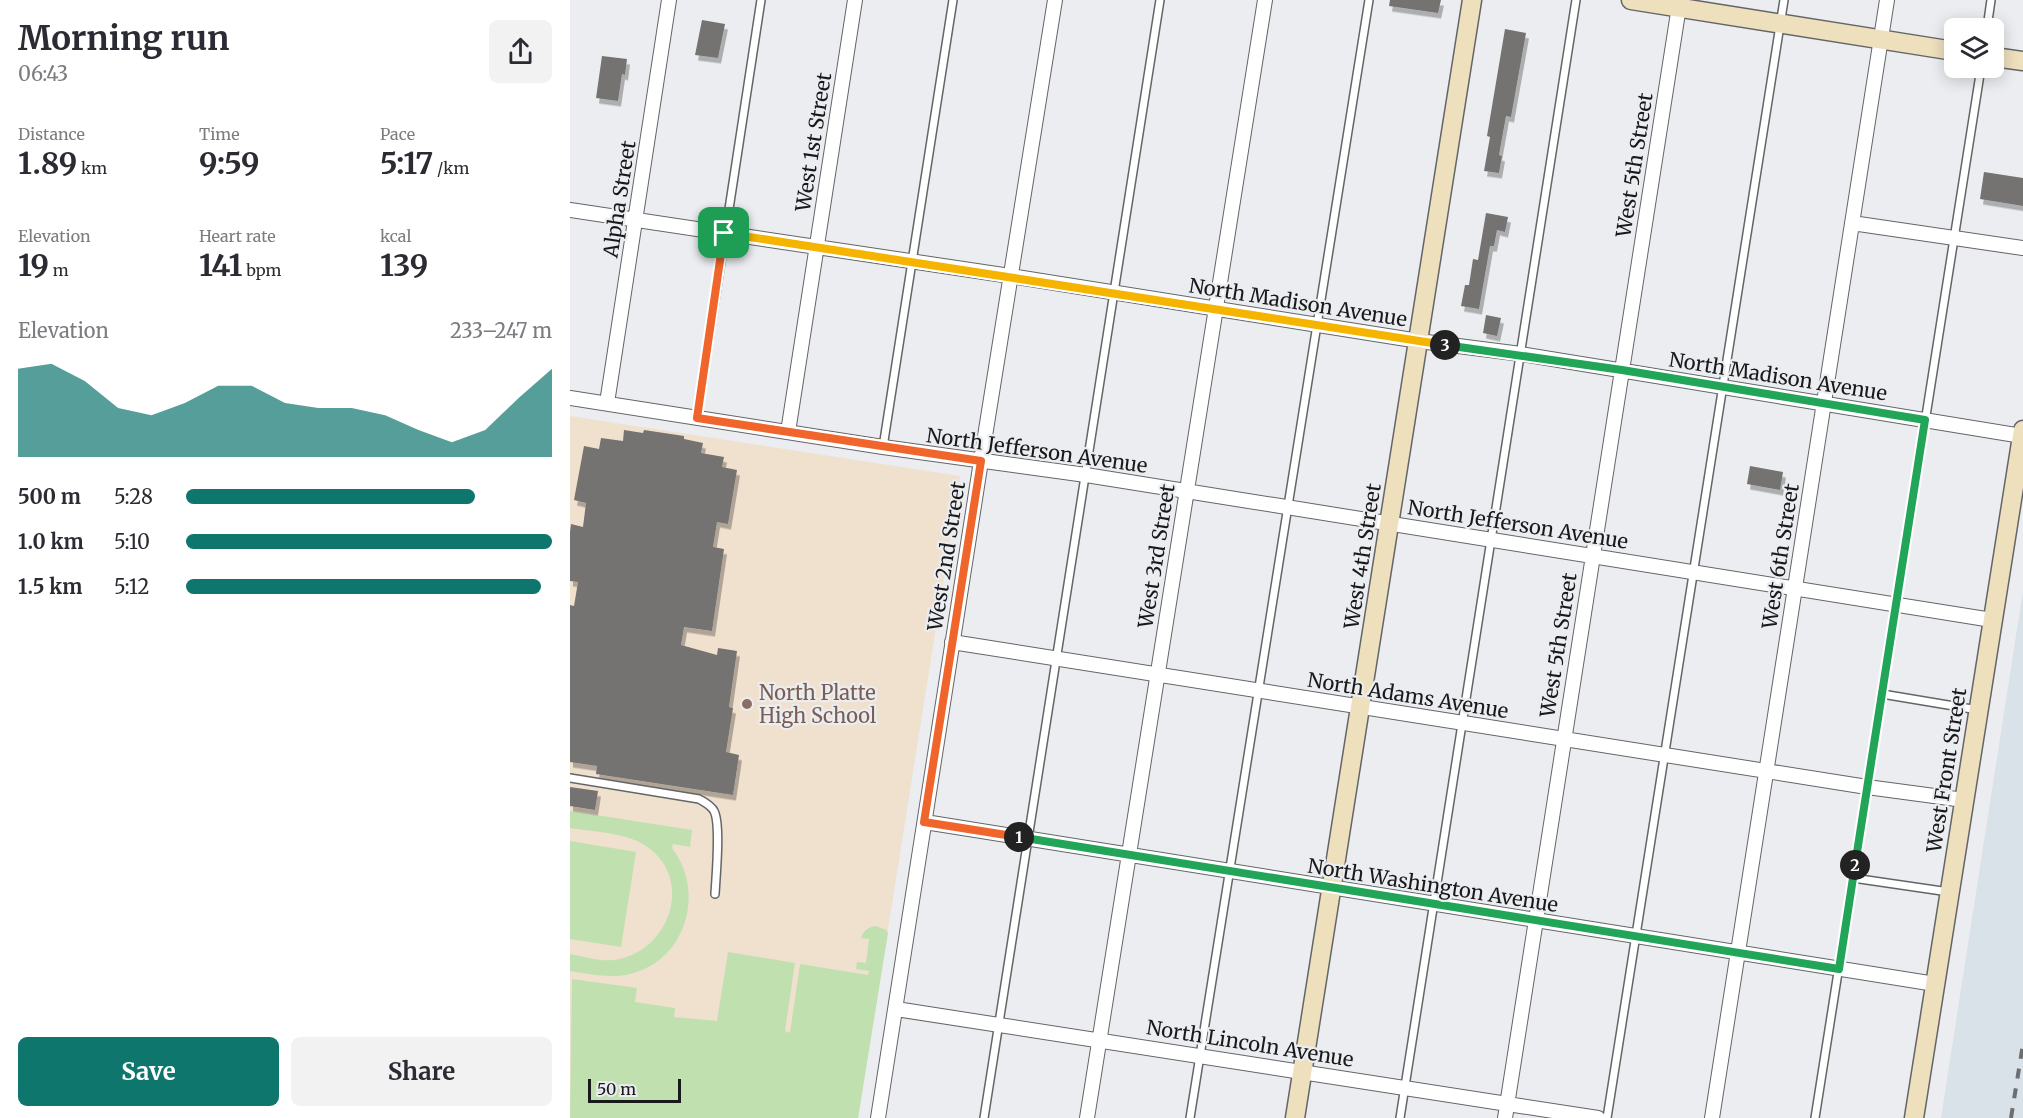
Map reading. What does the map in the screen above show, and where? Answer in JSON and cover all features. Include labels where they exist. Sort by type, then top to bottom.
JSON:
[{"type":"main road","name":"West 4th Street","points":[[1295,1118],[1472,0]]},
{"type":"main road","points":[[1631,0],[1679,4],[1944,49]]},
{"type":"main road","points":[[2004,58],[2023,61]]},
{"type":"main road","name":"West Front Street","points":[[1914,1118],[2023,433]]},
{"type":"street","name":"Alpha Street","points":[[607,403],[669,0]]},
{"type":"street","name":"West 1st Street","points":[[788,432],[855,0]]},
{"type":"street","name":"West 2nd Street","points":[[879,1118],[952,642],[1055,0]]},
{"type":"street","name":"West 3rd Street","points":[[1087,1118],[1265,0]]},
{"type":"street","name":"West 6th Street","points":[[1712,1118],[1887,0]]},
{"type":"street","name":"West 5th Street","points":[[1505,1118],[1679,4]]},
{"type":"street","name":"North Madison Avenue","points":[[570,210],[1115,292],[1419,341],[1521,354],[1925,420],[2023,433]]},
{"type":"street","points":[[1852,223],[2023,248]]},
{"type":"street","name":"North Jefferson Avenue","points":[[570,398],[1086,476],[1992,620]]},
{"type":"street","name":"North Adams Avenue","points":[[952,642],[1868,787],[1964,800]]},
{"type":"street","name":"North Washington Avenue","points":[[924,822],[1935,984]]},
{"type":"street","name":"North Lincoln Avenue","points":[[896,1009],[1598,1118]]},
{"type":"lane","points":[[697,418],[761,0]]},
{"type":"lane","points":[[883,447],[953,0]]},
{"type":"lane","points":[[984,1118],[1160,0]]},
{"type":"lane","points":[[1190,1118],[1369,0]]},
{"type":"lane","points":[[1400,1118],[1576,0]]},
{"type":"lane","points":[[1607,1118],[1784,0]]},
{"type":"lane","points":[[1988,18],[1991,0]]},
{"type":"lane","points":[[1815,1118],[1979,78]]},
{"type":"lane","points":[[1882,694],[1978,710]]},
{"type":"lane","points":[[570,778],[699,799],[707,803],[714,811],[716,827],[716,894]]},
{"type":"lane","points":[[1853,878],[1949,892]]},
{"type":"shaded area","name":"North Platte High School","points":[[570,416],[960,476],[858,1118],[570,1118]]},
{"type":"shaded area","points":[[2023,591],[2023,1118],[1941,1118],[2011,668]]},
{"type":"green space","points":[[570,811],[692,830],[690,847],[673,844],[672,848],[682,866],[688,884],[685,923],[677,940],[665,955],[649,967],[630,974],[615,976],[570,971],[570,954],[595,959],[620,959],[638,952],[653,941],[670,910],[672,892],[669,875],[661,859],[646,846],[619,835],[570,828]]},
{"type":"green space","points":[[570,841],[636,852],[621,947],[570,939]]},
{"type":"green space","points":[[876,926],[888,933],[858,1118],[570,1118],[572,979],[637,988],[635,1002],[675,1008],[674,1017],[717,1021],[728,952],[795,963],[785,1031],[790,1033],[800,964],[868,975],[869,971],[856,969],[857,962],[866,963],[869,939],[861,938],[867,929]]},
{"type":"building","points":[[1390,0],[1441,0],[1438,13],[1389,6]]},
{"type":"building","points":[[702,20],[725,24],[718,58],[695,55]]},
{"type":"building","points":[[1505,29],[1526,33],[1511,117],[1506,116],[1499,155],[1502,156],[1499,173],[1484,171],[1490,137],[1487,136]]},
{"type":"building","points":[[602,56],[627,59],[618,101],[596,98]]},
{"type":"building","points":[[1984,172],[2023,178],[2023,206],[1980,199]]},
{"type":"building","points":[[1486,213],[1508,217],[1505,232],[1497,230],[1494,246],[1490,246],[1479,309],[1461,306],[1465,285],[1469,285],[1473,259],[1478,260]]},
{"type":"building","points":[[1486,315],[1501,318],[1497,336],[1483,333]]},
{"type":"building","points":[[624,430],[643,433],[644,430],[684,436],[684,439],[703,443],[701,453],[724,457],[722,467],[737,470],[728,524],[717,522],[713,547],[724,549],[712,631],[684,627],[681,645],[717,655],[718,648],[737,651],[729,707],[733,708],[726,752],[739,755],[733,795],[596,774],[597,766],[570,762],[570,605],[574,606],[578,582],[570,581],[570,532],[571,524],[583,527],[586,503],[574,500],[584,446],[599,449],[601,438],[623,441]]},
{"type":"building","points":[[1750,466],[1783,472],[1780,490],[1747,484]]},
{"type":"building","points":[[570,787],[598,791],[595,810],[570,806]]},
{"type":"railway","points":[[2011,1118],[2023,1044]]},
{"type":"place","name":"North Platte High School","points":[[747,704]]},
{"type":"route","points":[[724,233],[1397,338],[1521,354],[1925,420],[1839,969],[924,822],[981,461],[697,418],[724,233]]}]
